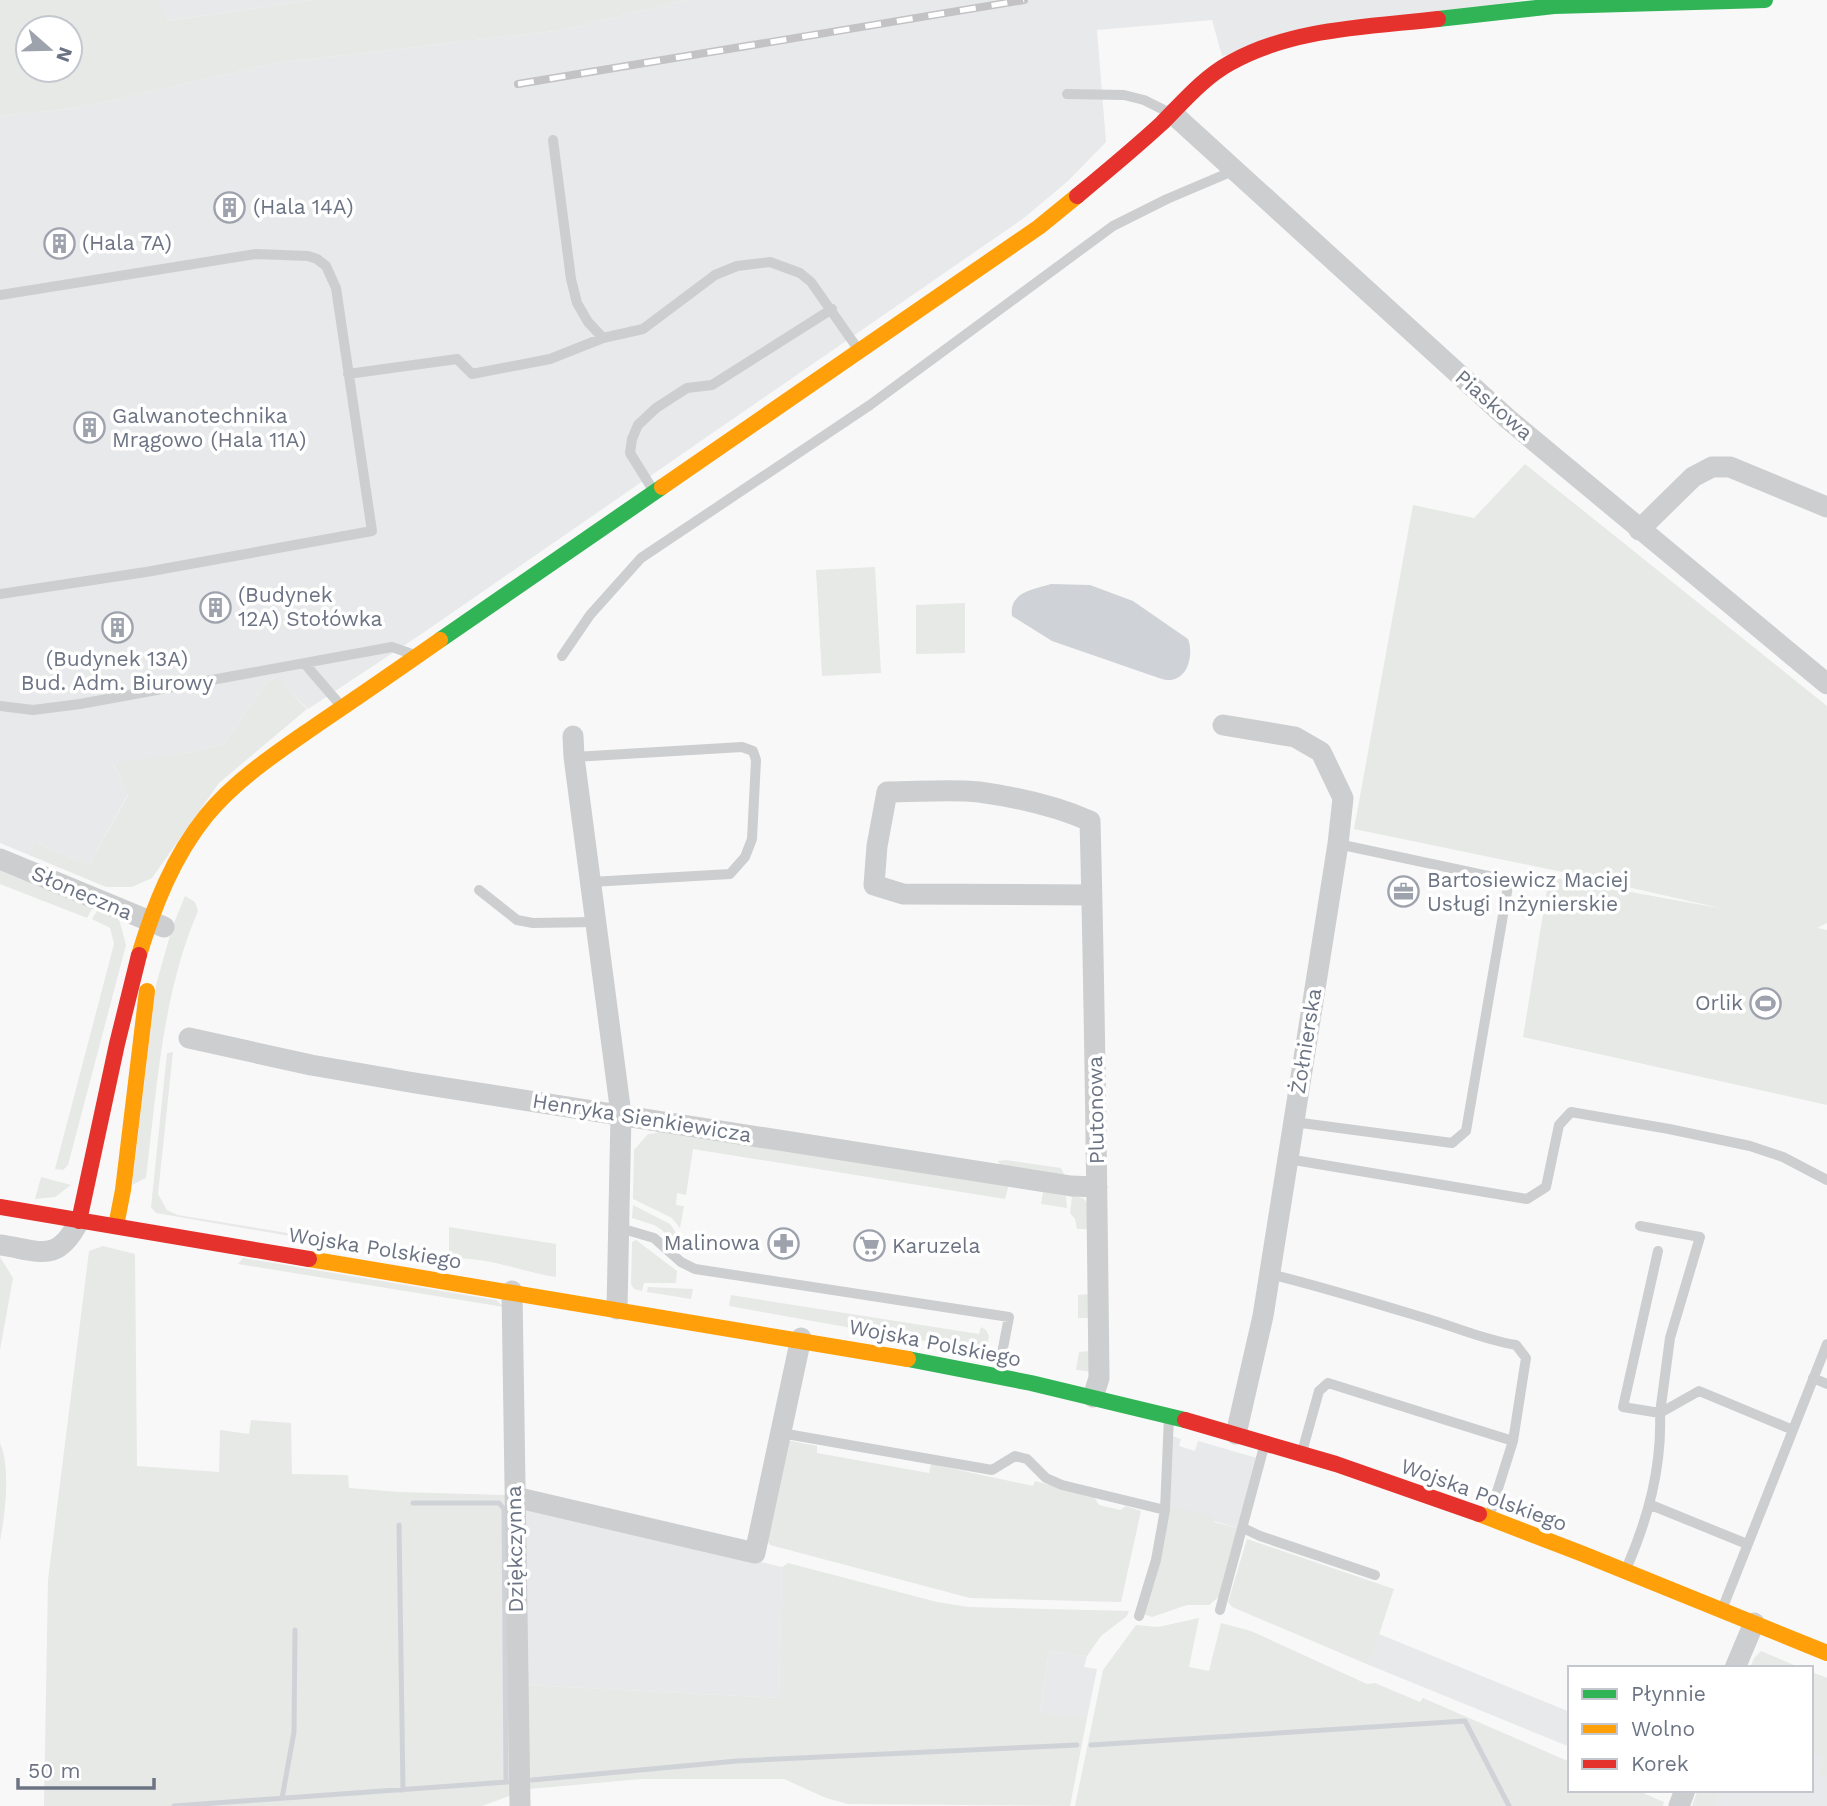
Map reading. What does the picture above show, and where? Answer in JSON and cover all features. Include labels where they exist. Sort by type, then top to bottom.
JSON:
[{"type":"street","points":[[158,929],[167,879],[205,818],[228,793],[271,758],[1039,227],[1173,114],[1204,80],[1233,62],[1252,52],[1299,36],[1554,6],[1765,0]]},
{"type":"street","name":"Piaskowa","points":[[1173,114],[1508,418],[1639,530],[1827,684]]},
{"type":"street","points":[[1639,530],[1693,477],[1712,467],[1730,467],[1827,507]]},
{"type":"street","name":"Żołnierska","points":[[1223,725],[1295,737],[1321,752],[1343,798],[1270,1274],[1236,1434]]},
{"type":"street","points":[[574,746],[621,1114],[621,1228],[617,1309]]},
{"type":"street","points":[[202,850],[222,819],[271,758]]},
{"type":"street","name":"Plutonowa","points":[[1092,895],[902,894],[874,885],[877,846],[887,792],[979,793],[1027,801],[1090,821],[1092,895],[1097,1187],[1099,1378],[1093,1397]]},
{"type":"street","name":"Słoneczna","points":[[0,859],[158,929]]},
{"type":"street","points":[[0,1245],[52,1250],[65,1245],[79,1221],[128,994],[158,929],[182,886]]},
{"type":"street","points":[[116,1226],[150,978]]},
{"type":"street","name":"Henryka Sienkiewicza","points":[[189,1038],[311,1065],[1071,1186],[1097,1187]]},
{"type":"street","name":"Wojska Polskiego","points":[[0,1207],[801,1338],[998,1376],[1169,1415],[1301,1454],[1490,1517],[1827,1653]]},
{"type":"street","name":"Dziękczynna","points":[[512,1291],[520,1806]]},
{"type":"street","points":[[515,1497],[755,1553],[801,1338]]},
{"type":"street","points":[[1736,1666],[1754,1623]]},
{"type":"lane","points":[[1066,94],[1124,95],[1144,100],[1173,114]]},
{"type":"lane","points":[[553,140],[571,279],[577,303],[588,322],[603,338]]},
{"type":"lane","points":[[562,656],[590,615],[641,558],[870,405],[1113,226],[1233,171]]},
{"type":"lane","points":[[0,295],[256,254],[308,256],[326,266],[336,288],[372,531],[146,572],[0,594]]},
{"type":"lane","points":[[348,374],[457,359],[472,374],[550,359],[603,338],[643,329],[715,275],[737,266],[770,262],[800,273],[811,282],[860,351]]},
{"type":"lane","points":[[654,492],[630,453],[638,425],[656,408],[687,388],[712,385],[832,309]]},
{"type":"lane","points":[[0,706],[33,710],[80,704],[392,647],[418,656]]},
{"type":"lane","points":[[305,664],[342,708]]},
{"type":"lane","points":[[574,746],[742,747],[753,751],[756,760],[752,839],[745,857],[730,874],[591,882]]},
{"type":"lane","points":[[1294,1122],[1452,1143],[1466,1131],[1508,886],[1493,877],[1338,844]]},
{"type":"lane","points":[[479,890],[517,920],[533,923],[595,922]]},
{"type":"lane","points":[[1288,1159],[1527,1199],[1546,1187],[1559,1125],[1571,1112],[1750,1146],[1783,1157],[1827,1180]]},
{"type":"lane","points":[[1626,1570],[1651,1505],[1661,1441],[1660,1413],[1670,1338],[1700,1237],[1640,1226]]},
{"type":"lane","points":[[621,1228],[654,1238],[681,1262],[695,1269],[1009,1317],[998,1376]]},
{"type":"lane","points":[[1658,1251],[1623,1408],[1660,1413],[1699,1391],[1793,1430]]},
{"type":"lane","points":[[1270,1274],[1446,1324],[1489,1341],[1516,1345],[1526,1357],[1513,1441],[1490,1517]]},
{"type":"lane","points":[[1722,1610],[1827,1344]]},
{"type":"lane","points":[[1813,1378],[1827,1384]]},
{"type":"lane","points":[[1301,1454],[1319,1391],[1328,1383],[1513,1441]]},
{"type":"lane","points":[[1139,1616],[1156,1560],[1165,1510],[1169,1415]]},
{"type":"lane","points":[[781,1433],[992,1470],[1015,1456],[1027,1459],[1046,1478],[1062,1485],[1165,1510]]},
{"type":"lane","points":[[1220,1610],[1265,1443]]},
{"type":"lane","points":[[1651,1505],[1747,1544]]},
{"type":"lane","points":[[1243,1528],[1375,1575]]},
{"type":"shaded area","points":[[0,0],[160,0],[167,21],[313,0],[686,0],[563,30],[276,63],[82,107],[0,116]]},
{"type":"shaded area","points":[[160,0],[313,0],[166,21]]},
{"type":"shaded area","points":[[686,0],[1523,0],[1222,56],[1212,20],[1097,30],[1106,142],[1068,181],[1024,218],[420,635],[308,709],[275,677],[267,682],[224,744],[192,752],[113,764],[128,794],[89,865],[34,842],[29,855],[0,843],[0,116],[82,107],[276,63],[563,30]]},
{"type":"shaded area","points":[[1525,464],[1827,706],[1827,923],[1817,928],[1827,930],[1827,1105],[1523,1037],[1549,877],[1724,909],[1354,829],[1413,505],[1474,518]]},
{"type":"shaded area","points":[[875,567],[881,673],[822,676],[816,570]]},
{"type":"shaded area","points":[[1051,584],[1090,585],[1133,601],[1188,639],[1190,656],[1184,672],[1172,680],[1158,678],[1052,641],[1012,616],[1012,608],[1018,597],[1030,590]]},
{"type":"shaded area","points":[[965,603],[965,653],[916,654],[916,605]]},
{"type":"shaded area","points":[[276,677],[307,709],[219,783],[152,878],[132,887],[106,887],[29,855],[34,842],[89,865],[128,795],[113,763],[192,752],[224,744],[267,682]]},
{"type":"shaded area","points":[[0,868],[93,907],[87,918],[0,884]]},
{"type":"shaded area","points":[[185,896],[195,902],[198,911],[176,975],[169,1009],[146,1178],[132,1185],[156,985],[172,928]]},
{"type":"shaded area","points":[[98,909],[119,919],[126,945],[68,1165],[63,1170],[55,1169],[114,944],[110,928],[92,919]]},
{"type":"shaded area","points":[[173,1052],[158,1194],[167,1210],[178,1215],[354,1244],[354,1247],[156,1213],[151,1207],[167,1053]]},
{"type":"shaded area","points":[[658,1128],[1009,1184],[1005,1199],[693,1149],[686,1195],[677,1193],[676,1205],[684,1206],[680,1228],[672,1218],[633,1199],[634,1150],[648,1134],[657,1133]]},
{"type":"shaded area","points":[[998,1161],[1061,1168],[1066,1178],[1002,1168]]},
{"type":"shaded area","points":[[41,1177],[71,1185],[55,1197],[35,1199]]},
{"type":"shaded area","points":[[1043,1192],[1066,1196],[1067,1208],[1041,1204]]},
{"type":"shaded area","points":[[1072,1196],[1083,1198],[1087,1203],[1088,1229],[1077,1229],[1075,1219],[1070,1213]]},
{"type":"shaded area","points":[[633,1205],[670,1224],[679,1237],[677,1248],[662,1230],[632,1218]]},
{"type":"shaded area","points":[[449,1227],[556,1244],[556,1277],[476,1259],[449,1259]]},
{"type":"shaded area","points":[[636,1240],[677,1271],[676,1283],[644,1283],[642,1291],[634,1289],[631,1284],[632,1242]]},
{"type":"shaded area","points":[[103,1246],[135,1254],[137,1466],[219,1472],[220,1430],[249,1434],[251,1420],[291,1423],[292,1474],[348,1475],[349,1488],[506,1495],[515,1794],[482,1806],[44,1806],[48,1580],[89,1251]]},
{"type":"shaded area","points":[[0,1257],[13,1278],[0,1350]]},
{"type":"shaded area","points":[[243,1258],[496,1300],[504,1307],[238,1264]]},
{"type":"shaded area","points":[[648,1287],[693,1289],[691,1299],[647,1292]]},
{"type":"shaded area","points":[[1089,1294],[1090,1318],[1078,1318],[1078,1295]]},
{"type":"shaded area","points":[[731,1295],[979,1334],[981,1327],[989,1336],[986,1352],[729,1306]]},
{"type":"shaded area","points":[[1090,1351],[1093,1372],[1076,1370],[1079,1352]]},
{"type":"shaded area","points":[[1172,1436],[1181,1439],[1179,1446],[1195,1451],[1198,1441],[1257,1458],[1237,1528],[1170,1508]]},
{"type":"shaded area","points":[[786,1440],[817,1446],[817,1453],[929,1473],[931,1464],[1033,1486],[1035,1481],[1094,1497],[1099,1505],[1120,1510],[1126,1506],[1141,1511],[1121,1602],[970,1598],[770,1545],[764,1536]]},
{"type":"shaded area","points":[[0,1443],[6,1478],[0,1541]]},
{"type":"shaded area","points":[[536,1508],[782,1567],[779,1698],[527,1685],[521,1512]]},
{"type":"shaded area","points":[[1170,1508],[1213,1515],[1214,1522],[1240,1529],[1221,1595],[1209,1605],[1187,1605],[1152,1617],[1143,1614],[1160,1557]]},
{"type":"shaded area","points":[[1247,1539],[1394,1589],[1369,1665],[1232,1607],[1228,1602]]},
{"type":"shaded area","points":[[788,1563],[937,1602],[969,1607],[1129,1611],[1127,1616],[1101,1636],[1087,1656],[1049,1651],[1040,1713],[1087,1718],[1070,1806],[848,1804],[826,1798],[784,1779],[641,1779],[530,1789],[527,1685],[779,1698],[782,1567]]},
{"type":"shaded area","points":[[1199,1618],[1189,1667],[1209,1671],[1221,1623],[1251,1631],[1367,1684],[1375,1683],[1420,1702],[1423,1698],[1568,1761],[1568,1792],[1641,1792],[1664,1802],[1663,1806],[1075,1806],[1103,1670],[1136,1625],[1158,1627]]},
{"type":"shaded area","points":[[1379,1634],[1568,1711],[1568,1746],[1369,1665]]},
{"type":"shaded area","points":[[1049,1651],[1087,1656],[1084,1667],[1097,1669],[1087,1718],[1040,1714]]},
{"type":"shaded area","points":[[1761,1651],[1796,1666],[1751,1666]]},
{"type":"shaded area","points":[[1813,1673],[1827,1678],[1827,1806],[1692,1806],[1697,1792],[1813,1792]]},
{"type":"shaded area","points":[[1813,1673],[1827,1678],[1827,1776],[1819,1775],[1826,1757],[1813,1752]]},
{"type":"shaded area","points":[[1697,1792],[1719,1792],[1714,1806],[1692,1806]]},
{"type":"waterway","points":[[413,1503],[499,1503],[504,1509],[506,1782]]},
{"type":"waterway","points":[[399,1525],[403,1790]]},
{"type":"waterway","points":[[282,1798],[294,1732],[295,1630]]},
{"type":"waterway","points":[[1091,1745],[1465,1721],[1509,1806]]},
{"type":"waterway","points":[[532,1780],[737,1761],[1077,1745]]},
{"type":"waterway","points":[[174,1806],[507,1782]]},
{"type":"railway","points":[[518,84],[1024,0]]},
{"type":"traffic: fast","points":[[1438,19],[1554,6],[1765,0]]},
{"type":"traffic: fast","points":[[440,640],[662,487]]},
{"type":"traffic: fast","points":[[908,1359],[1031,1383],[1185,1420]]},
{"type":"traffic: slow","points":[[662,487],[1039,227],[1077,196]]},
{"type":"traffic: slow","points":[[139,955],[151,918],[174,865],[194,832],[218,802],[275,754],[440,640]]},
{"type":"traffic: slow","points":[[116,1226],[123,1190],[147,991]]},
{"type":"traffic: slow","points":[[309,1259],[908,1359]]},
{"type":"traffic: slow","points":[[1479,1514],[1827,1653]]},
{"type":"traffic: jam","points":[[1077,196],[1152,132],[1202,83],[1220,69],[1254,51],[1279,42],[1331,31],[1438,19]]},
{"type":"traffic: jam","points":[[79,1221],[139,955]]},
{"type":"traffic: jam","points":[[0,1207],[309,1259]]},
{"type":"traffic: jam","points":[[1185,1420],[1336,1464],[1479,1514]]},
{"type":"place","name":"(Hala 14A)","points":[[230,207]]},
{"type":"place","name":"(Hala 7A)","points":[[59,243]]},
{"type":"place","name":"Galwanotechnika Mrągowo (Hala 11A)","points":[[89,428]]},
{"type":"place","name":"(Budynek 12A) Stołówka","points":[[215,607]]},
{"type":"place","name":"(Budynek 13A) Bud. Adm. Biurowy","points":[[117,627]]},
{"type":"place","name":"Bartosiewicz Maciej Usługi Inżynierskie","points":[[1404,892]]},
{"type":"place","name":"Orlik","points":[[1766,1003]]},
{"type":"place","name":"Malinowa","points":[[783,1243]]},
{"type":"place","name":"Karuzela","points":[[869,1246]]}]
